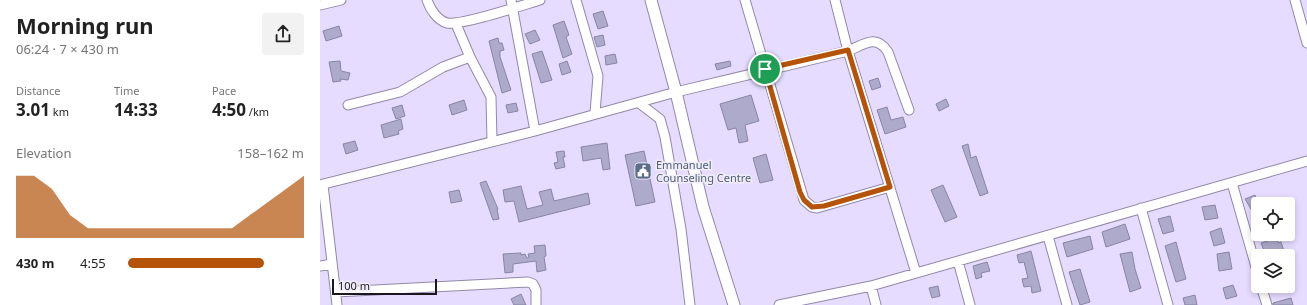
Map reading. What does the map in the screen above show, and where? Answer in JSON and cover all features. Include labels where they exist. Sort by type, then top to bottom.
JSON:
[{"type":"main road","points":[[651,0],[676,92],[714,244],[734,305]]},
{"type":"main road","points":[[714,244],[716,266],[727,305]]},
{"type":"street","points":[[320,5],[340,0]]},
{"type":"street","points":[[427,0],[435,14],[442,21],[456,24],[512,4],[540,0]]},
{"type":"street","points":[[576,0],[598,76],[595,113]]},
{"type":"street","points":[[745,0],[800,192],[807,204],[817,208],[890,187]]},
{"type":"street","points":[[835,0],[848,50],[916,273]]},
{"type":"street","points":[[1295,0],[1307,43]]},
{"type":"street","points":[[512,4],[534,131]]},
{"type":"street","points":[[456,24],[470,57],[491,97],[492,142]]},
{"type":"street","points":[[337,305],[322,185],[492,142],[595,113],[639,103],[765,69],[848,50],[872,42],[878,42],[883,45],[888,52],[909,110]]},
{"type":"street","points":[[348,106],[400,92],[443,68],[470,57]]},
{"type":"street","points":[[639,103],[660,119],[665,137],[681,229],[690,305]]},
{"type":"street","points":[[780,305],[872,286],[1307,161]]},
{"type":"street","points":[[1232,183],[1251,250]]},
{"type":"street","points":[[1141,208],[1168,305]]},
{"type":"street","points":[[1048,236],[1067,305]]},
{"type":"street","points":[[958,261],[970,305]]},
{"type":"street","points":[[320,266],[332,264]]},
{"type":"street","points":[[336,292],[528,282],[533,284],[536,290],[536,305]]},
{"type":"street","points":[[872,286],[876,305]]},
{"type":"street","points":[[1263,293],[1267,305]]},
{"type":"building","points":[[603,11],[608,26],[598,29],[593,14]]},
{"type":"building","points":[[564,21],[569,35],[566,37],[572,54],[563,58],[553,25]]},
{"type":"building","points":[[339,26],[342,36],[326,41],[323,31]]},
{"type":"building","points":[[535,30],[540,40],[530,44],[525,34]]},
{"type":"building","points":[[603,35],[605,45],[597,47],[594,37]]},
{"type":"building","points":[[498,38],[499,43],[502,43],[504,50],[500,51],[500,57],[511,90],[502,93],[489,41]]},
{"type":"building","points":[[542,51],[552,80],[541,83],[532,54]]},
{"type":"building","points":[[615,54],[617,63],[606,65],[605,56]]},
{"type":"building","points":[[340,61],[341,71],[350,73],[348,80],[340,79],[341,81],[333,82],[329,62]]},
{"type":"building","points":[[567,61],[571,72],[562,75],[559,64]]},
{"type":"building","points":[[730,61],[731,66],[717,70],[715,64]]},
{"type":"building","points":[[878,78],[881,87],[872,90],[869,81]]},
{"type":"building","points":[[751,95],[759,121],[745,125],[748,141],[739,143],[736,128],[728,130],[720,104]]},
{"type":"building","points":[[946,99],[949,106],[939,111],[936,104]]},
{"type":"building","points":[[464,100],[467,110],[452,115],[449,105]]},
{"type":"building","points":[[516,103],[518,111],[508,113],[506,105]]},
{"type":"building","points":[[402,105],[405,116],[396,119],[392,108]]},
{"type":"building","points":[[887,107],[891,120],[903,117],[906,127],[885,134],[877,110]]},
{"type":"building","points":[[401,119],[403,129],[398,131],[399,134],[384,138],[381,125]]},
{"type":"building","points":[[355,141],[358,150],[346,154],[343,144]]},
{"type":"building","points":[[607,143],[610,169],[603,170],[601,158],[583,161],[581,147]]},
{"type":"building","points":[[968,144],[971,158],[976,156],[988,193],[980,196],[962,146]]},
{"type":"building","points":[[564,151],[565,157],[563,157],[565,167],[556,169],[554,163],[558,162],[556,152]]},
{"type":"building","points":[[644,151],[655,202],[636,206],[625,155]]},
{"type":"building","points":[[766,154],[773,180],[760,183],[753,158]]},
{"type":"building","points":[[486,181],[498,209],[499,219],[493,220],[480,183]]},
{"type":"building","points":[[943,185],[957,217],[945,222],[931,190]]},
{"type":"building","points":[[521,186],[527,209],[543,205],[539,192],[551,189],[554,201],[588,193],[590,204],[519,222],[514,201],[505,202],[503,190]]},
{"type":"building","points":[[459,190],[462,201],[451,203],[449,192]]},
{"type":"building","points":[[1255,195],[1256,197],[1251,197],[1251,209],[1245,199]]},
{"type":"building","points":[[1215,205],[1218,218],[1205,220],[1202,207]]},
{"type":"building","points":[[1170,216],[1174,231],[1163,234],[1158,219]]},
{"type":"building","points":[[1125,224],[1130,239],[1106,247],[1102,232]]},
{"type":"building","points":[[1221,228],[1225,243],[1214,246],[1210,232]]},
{"type":"building","points":[[1090,236],[1093,249],[1067,257],[1063,243]]},
{"type":"building","points":[[1267,241],[1278,241],[1278,243],[1281,242],[1283,249],[1263,249],[1261,243]]},
{"type":"building","points":[[1176,242],[1186,279],[1176,282],[1165,246]]},
{"type":"building","points":[[545,245],[546,256],[544,257],[546,270],[537,272],[536,261],[513,264],[513,272],[505,273],[503,254],[521,253],[521,255],[525,254],[527,258],[529,257],[528,254],[535,253],[534,246]]},
{"type":"building","points":[[1031,251],[1041,291],[1032,293],[1031,286],[1024,287],[1022,279],[1028,278],[1024,262],[1019,263],[1017,255]]},
{"type":"building","points":[[1132,252],[1135,269],[1141,288],[1130,292],[1120,254]]},
{"type":"building","points":[[1229,252],[1232,269],[1219,271],[1217,254]]},
{"type":"building","points":[[987,262],[990,271],[981,273],[982,277],[976,279],[973,266]]},
{"type":"building","points":[[1080,269],[1090,302],[1080,305],[1069,272]]},
{"type":"building","points":[[1233,285],[1237,296],[1226,299],[1223,288]]},
{"type":"building","points":[[938,286],[940,296],[932,298],[929,288]]},
{"type":"building","points":[[521,294],[526,305],[514,305],[511,299]]},
{"type":"building","points":[[1195,295],[1197,305],[1185,305],[1183,298]]},
{"type":"building","points":[[1291,298],[1293,305],[1273,305],[1273,303]]},
{"type":"place","name":"Emmanuel Counseling Centre","points":[[643,171]]},
{"type":"route","points":[[848,50],[890,187],[817,208],[807,204],[800,192],[765,69],[848,50]]}]
